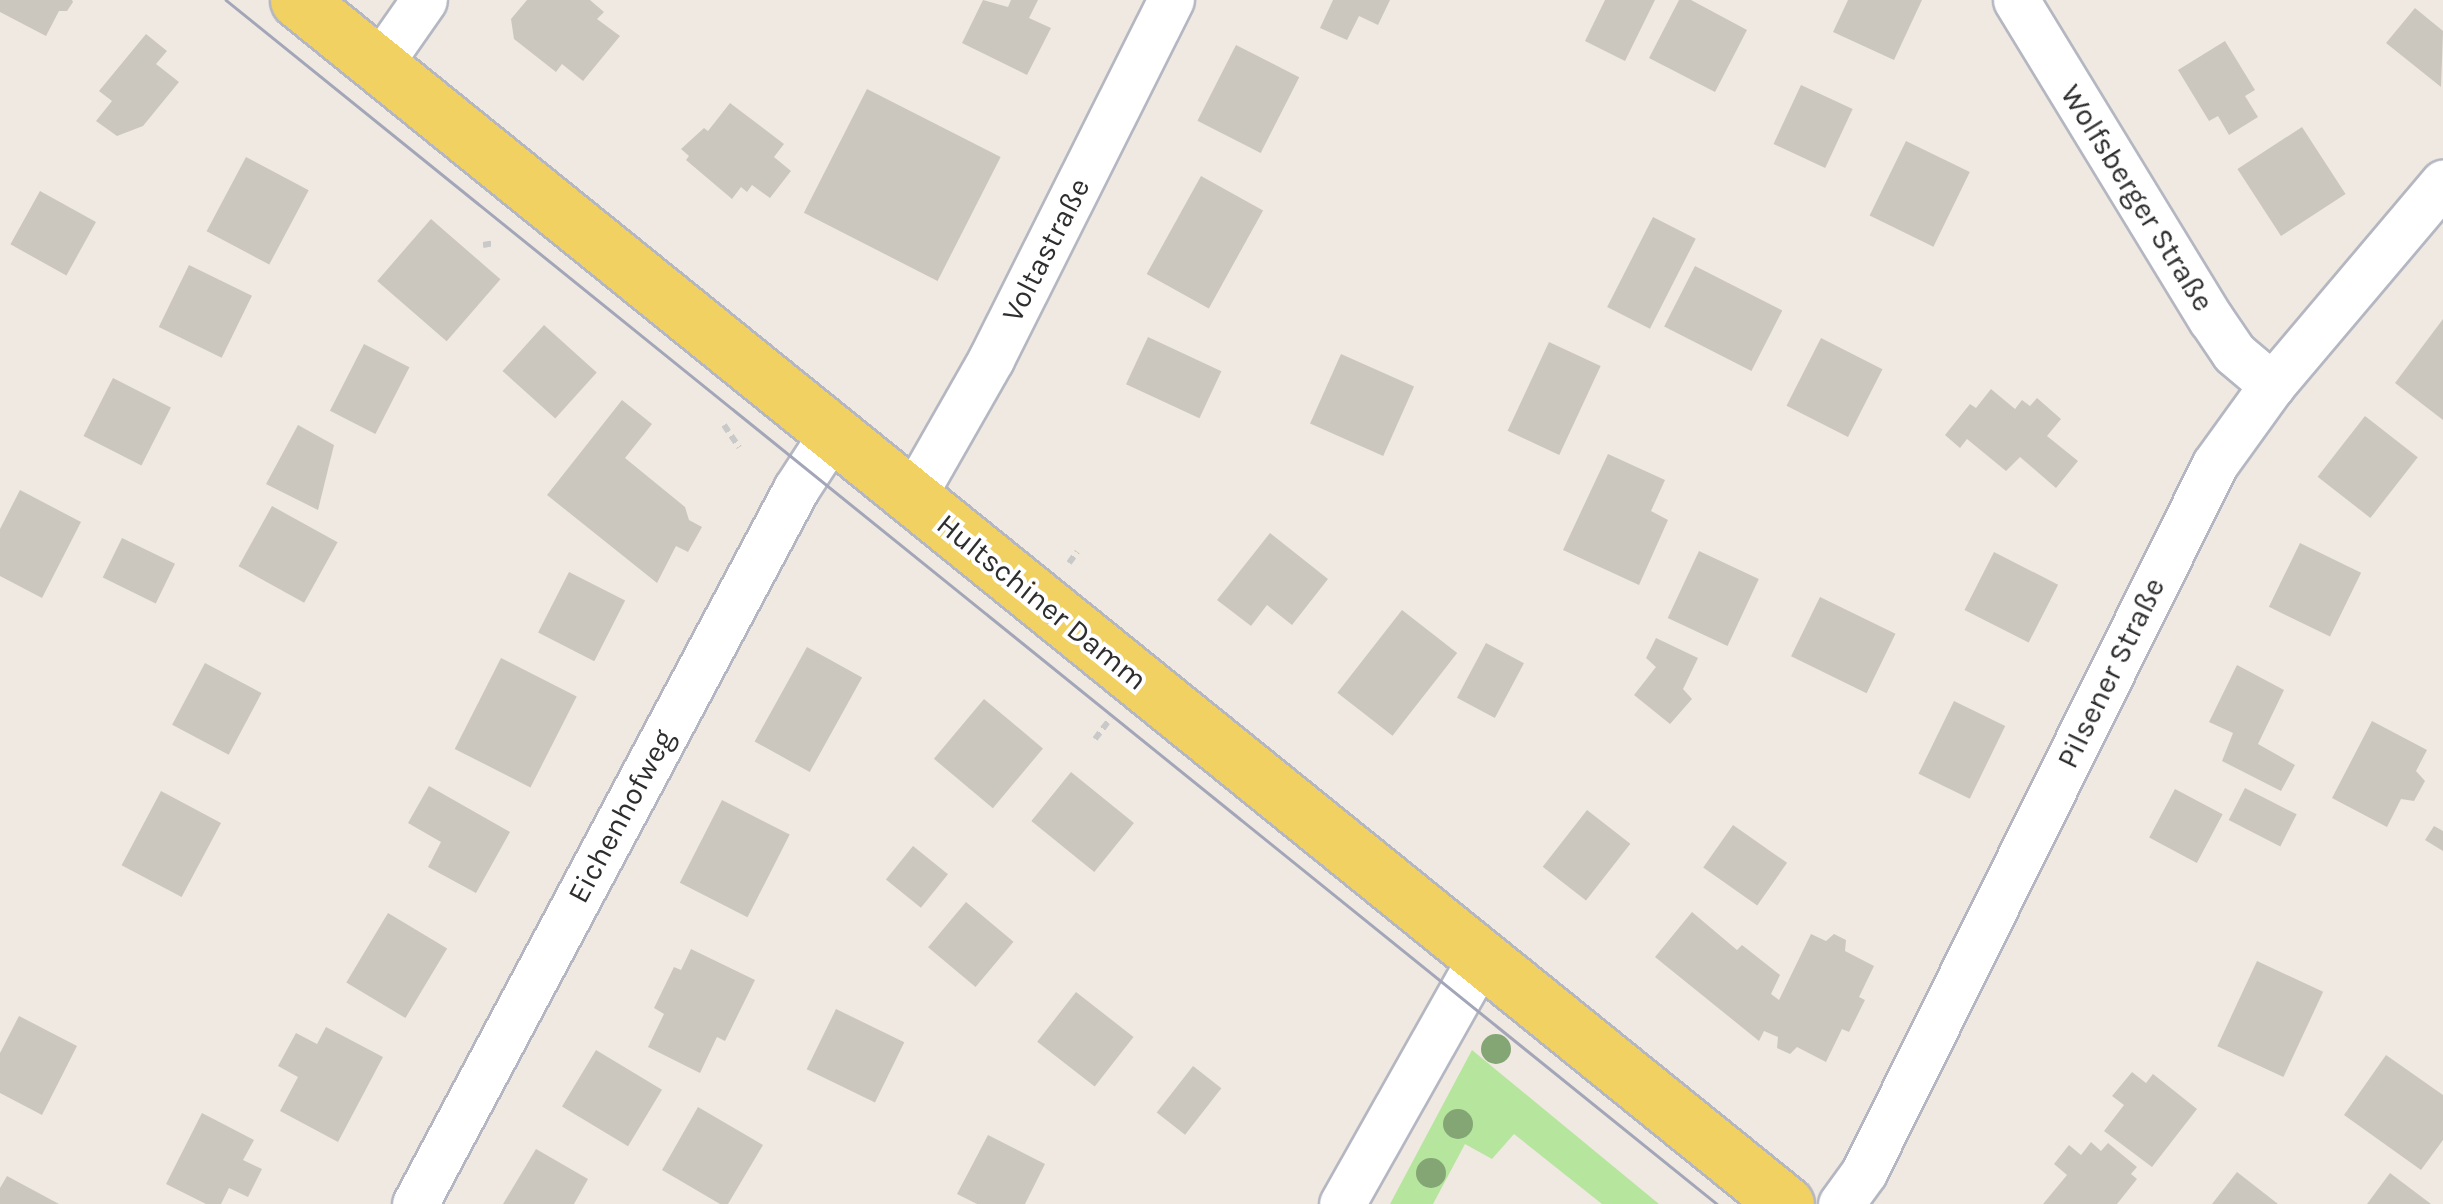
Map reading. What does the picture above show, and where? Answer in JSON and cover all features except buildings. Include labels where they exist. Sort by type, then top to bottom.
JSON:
[{"type":"main road","name":"Hultschiner Damm","points":[[298,0],[1786,1204]]},
{"type":"street","points":[[378,66],[424,0]]},
{"type":"street","name":"Voltastraße","points":[[913,496],[983,375],[1171,0]]},
{"type":"street","name":"Wolfsberger Straße","points":[[2016,0],[2234,353],[2272,385]]},
{"type":"street","name":"Pilsener Straße","points":[[1841,1204],[1859,1181],[2214,464],[2272,385],[2440,194]]},
{"type":"street","name":"Eichenhofweg","points":[[415,1204],[790,498],[834,432]]},
{"type":"street","points":[[1342,1204],[1482,957]]},
{"type":"path","points":[[483,245],[494,242]]},
{"type":"path","points":[[724,425],[740,447]]},
{"type":"green space","points":[[1472,1050],[1659,1204],[1602,1204],[1514,1134],[1492,1159],[1465,1144],[1433,1204],[1390,1204]]},
{"type":"tram line","points":[[226,0],[1717,1204]]}]
